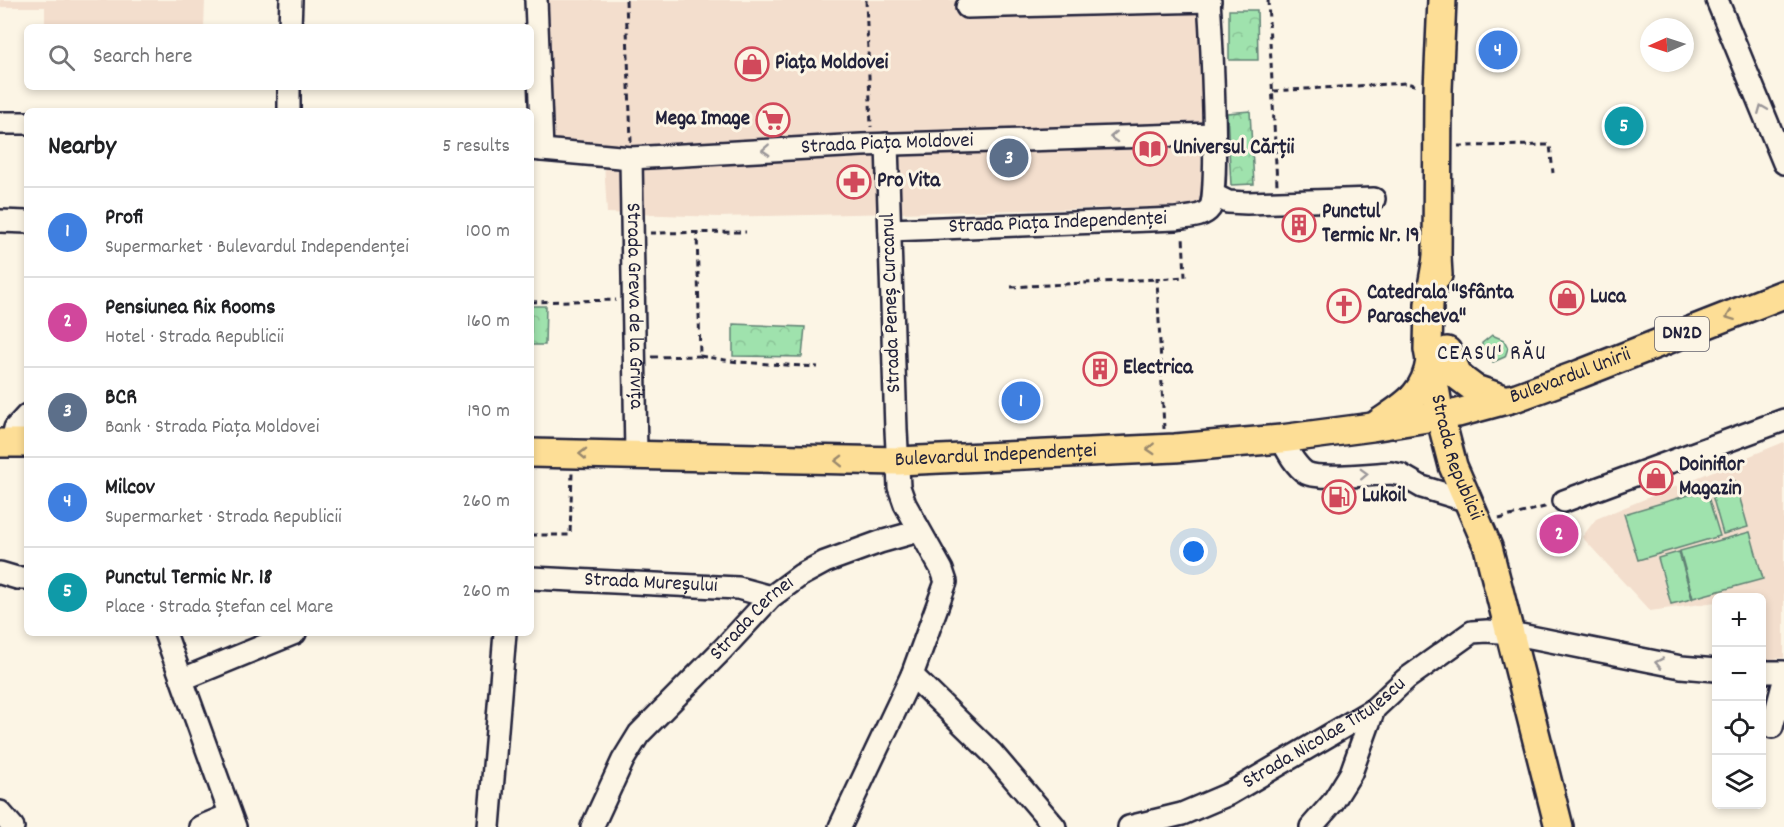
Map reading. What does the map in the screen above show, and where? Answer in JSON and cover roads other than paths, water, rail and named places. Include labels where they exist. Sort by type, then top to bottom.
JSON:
[{"type":"main road","name":"Strada Republicii","points":[[1442,0],[1438,89],[1438,355],[1449,415],[1453,466],[1468,501],[1487,535]]},
{"type":"main road","name":"Bulevardul Unirii","points":[[1449,415],[1508,400],[1580,374],[1784,294]]},
{"type":"main road","points":[[1372,428],[1413,400],[1438,355],[1459,377],[1475,389],[1508,400]]},
{"type":"main road","name":"Strada Republicii","points":[[1449,415],[1482,498],[1487,535],[1559,827]]},
{"type":"main road","name":"Bulevardul Independenței","points":[[534,453],[897,462],[1165,449],[1281,439],[1372,428],[1449,415]]},
{"type":"street","points":[[290,24],[291,0]]},
{"type":"street","points":[[536,0],[537,149]]},
{"type":"street","points":[[1717,0],[1784,163]]},
{"type":"street","points":[[967,7],[1209,1],[1214,195],[1228,202],[1374,199]]},
{"type":"street","points":[[289,108],[290,90]]},
{"type":"street","points":[[0,123],[24,123]]},
{"type":"street","name":"Strada Piața Moldovei","points":[[537,149],[631,158],[879,144],[1214,134]]},
{"type":"street","name":"Strada Peneș Curcanul","points":[[879,144],[890,230],[897,462]]},
{"type":"street","name":"Strada Greva de la Grivița","points":[[631,158],[636,454]]},
{"type":"street","name":"Strada Piața Independenței","points":[[890,230],[1183,218],[1203,215],[1211,208],[1214,195]]},
{"type":"street","points":[[0,221],[24,222]]},
{"type":"street","points":[[1564,501],[1784,420]]},
{"type":"street","points":[[1281,439],[1292,457],[1306,472],[1319,476],[1391,473],[1401,475],[1422,487],[1468,501]]},
{"type":"street","points":[[840,827],[912,675],[946,582],[942,570],[901,495],[897,462]]},
{"type":"street","name":"Strada Cernei","points":[[592,827],[623,760],[639,734],[771,597],[801,575],[825,562],[919,531]]},
{"type":"street","points":[[0,573],[24,578]]},
{"type":"street","name":"Strada Mureșului","points":[[534,578],[738,588],[771,597]]},
{"type":"street","name":"Strada Nicolae Titulescu","points":[[1129,827],[1182,814],[1229,794],[1374,709],[1407,679],[1472,632],[1511,633],[1681,667],[1712,670]]},
{"type":"street","points":[[166,636],[232,821],[200,827]]},
{"type":"street","points":[[183,680],[283,636]]},
{"type":"street","points":[[489,827],[505,636]]},
{"type":"street","points":[[1766,672],[1784,672]]},
{"type":"street","points":[[912,675],[992,753],[1055,827]]},
{"type":"street","points":[[1772,727],[1784,681]]},
{"type":"street","points":[[1311,827],[1333,802],[1351,773],[1374,709]]},
{"type":"street","points":[[0,812],[13,827]]},
{"type":"place","name":"Milcov","points":[[1498,50]]},
{"type":"place","name":"Piața Moldovei","points":[[752,64]]},
{"type":"place","name":"Mega Image","points":[[773,120]]},
{"type":"place","name":"Punctul Termic Nr. 18","points":[[1624,126]]},
{"type":"place","name":"Universul Cărții","points":[[1150,149]]},
{"type":"place","name":"BCR","points":[[1009,158]]},
{"type":"place","name":"Pro Vita","points":[[854,182]]},
{"type":"place","name":"Punctul Termic Nr. 19","points":[[1299,225]]},
{"type":"place","name":"Luca","points":[[1567,298]]},
{"type":"place","name":"Catedrala \"Sfânta Parascheva\"","points":[[1344,306]]},
{"type":"place","name":"Electrica","points":[[1100,369]]},
{"type":"place","name":"Profi","points":[[1021,401]]},
{"type":"place","name":"Doiniflor Magazin","points":[[1656,478]]},
{"type":"place","name":"Lukoil","points":[[1339,497]]},
{"type":"place","name":"Pensiunea Rix Rooms","points":[[1559,534]]},
{"type":"district","name":"CEASU' RĂU","points":[[1492,354]]}]
